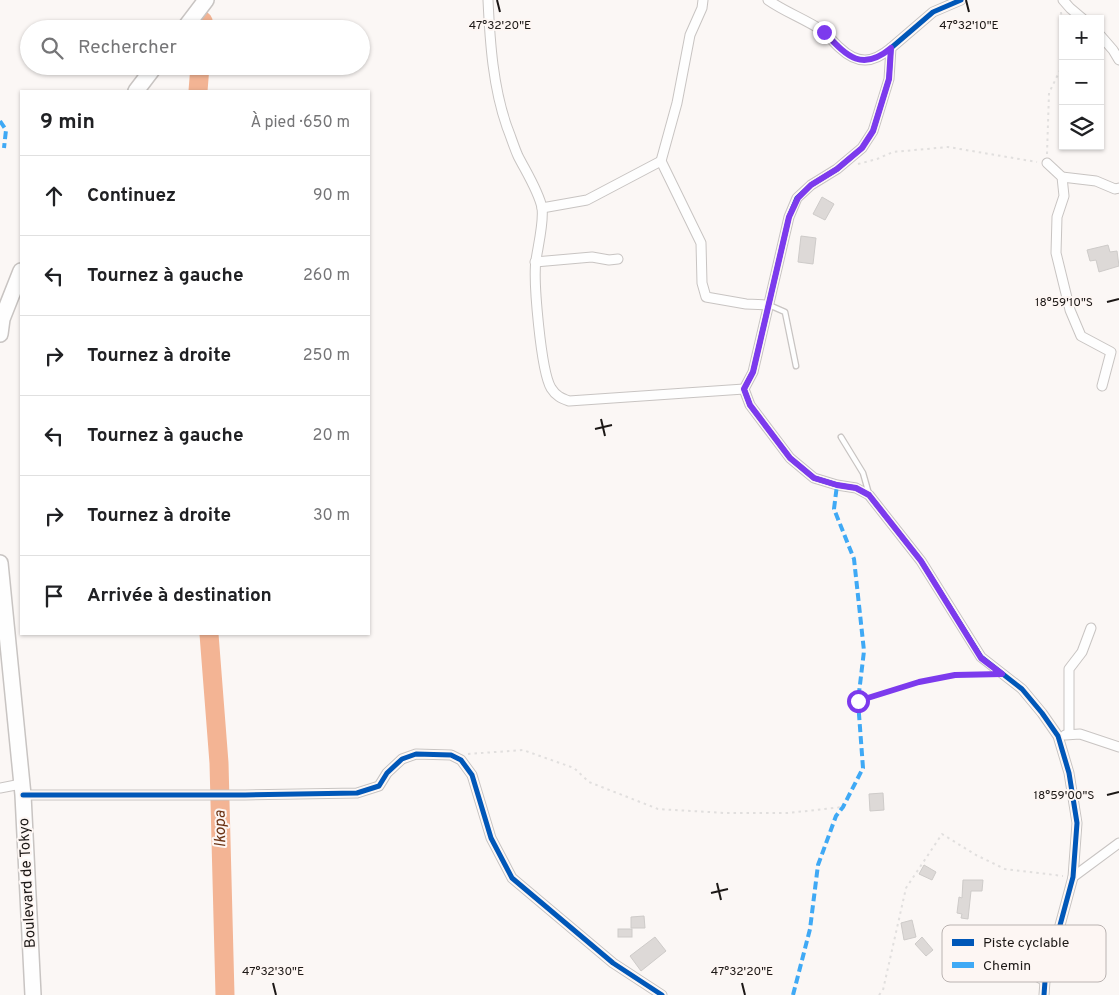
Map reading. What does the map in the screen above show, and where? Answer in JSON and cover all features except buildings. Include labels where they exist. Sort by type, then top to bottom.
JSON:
[{"type":"main road","points":[[191,20],[206,0]]},
{"type":"main road","points":[[137,90],[148,75]]},
{"type":"main road","points":[[0,334],[2,319],[20,274]]},
{"type":"main road","name":"Boulevard de Tokyo","points":[[0,563],[22,790],[33,995]]},
{"type":"street","points":[[488,0],[490,45],[497,88],[506,125],[542,208],[535,262],[536,295],[544,360],[550,386],[558,396],[569,401],[744,389]]},
{"type":"street","points":[[703,0],[702,8],[690,35],[677,103],[661,161],[701,243],[702,284],[706,297],[746,304],[767,305]]},
{"type":"street","points":[[768,0],[782,10],[801,18],[824,32],[852,58],[861,60],[871,60],[883,56],[933,12],[960,0]]},
{"type":"street","points":[[1062,4],[1078,15]]},
{"type":"street","points":[[1104,40],[1119,60]]},
{"type":"street","points":[[891,48],[889,79],[873,131],[862,148],[837,169],[811,185],[798,198],[789,217],[767,305],[753,372],[744,389],[750,405],[790,458],[814,478],[856,488],[869,495],[921,561],[981,658],[1022,689],[1058,736],[1069,773],[1077,823],[1073,877],[1060,925]]},
{"type":"street","points":[[542,208],[587,200],[661,161]]},
{"type":"street","points":[[1047,163],[1062,177],[1096,181],[1115,189],[1119,188]]},
{"type":"street","points":[[1062,177],[1064,196],[1057,217],[1056,253],[1070,310],[1081,336],[1111,352],[1102,386]]},
{"type":"street","points":[[535,262],[592,257],[608,260],[618,259]]},
{"type":"street","points":[[1069,734],[1069,669],[1082,652],[1091,628]]},
{"type":"street","points":[[1058,736],[1080,734],[1119,747]]},
{"type":"street","points":[[0,788],[208,795],[356,793],[379,786],[387,773],[402,759],[416,754],[451,755],[461,760],[472,775],[491,838],[512,878],[614,963],[662,995]]},
{"type":"street","points":[[1073,877],[1119,844]]},
{"type":"street","points":[[1044,995],[1045,982]]},
{"type":"lane","points":[[767,305],[784,312],[796,366]]},
{"type":"lane","points":[[841,437],[863,473],[869,495]]},
{"type":"path","points":[[837,169],[877,160],[893,152],[948,147],[1047,163],[1049,93],[1059,72]]},
{"type":"path","points":[[858,701],[919,682],[955,675],[1002,674]]},
{"type":"path","points":[[451,755],[523,750],[574,768],[589,782],[658,808],[725,813],[788,813],[843,807]]},
{"type":"path","points":[[879,995],[883,990],[906,888],[942,834],[976,855],[1005,869],[1073,877]]},
{"type":"waterway","name":"Ikopa","points":[[198,90],[199,75]]},
{"type":"waterway","name":"Ikopa","points":[[209,635],[219,763],[225,995]]},
{"type":"marked path","points":[[0,121],[6,130],[4,148]]},
{"type":"marked path","points":[[793,995],[810,929],[818,865],[836,816],[843,807],[863,768],[858,701],[864,651],[854,559],[834,509],[837,485]]},
{"type":"cycle path","points":[[961,0],[933,12],[891,48],[889,79],[873,131],[862,148],[837,169],[811,185],[797,198],[789,217],[753,372],[744,389],[750,405],[790,458],[814,478],[856,488],[869,495],[921,561],[981,657],[1022,689],[1058,736],[1069,773],[1077,823],[1073,877],[1060,925]]},
{"type":"cycle path","points":[[23,795],[357,793],[379,786],[387,773],[402,759],[416,754],[451,755],[461,760],[472,775],[491,838],[512,878],[613,963],[662,995]]},
{"type":"cycle path","points":[[1044,995],[1045,982]]},
{"type":"route","points":[[824,32],[852,58],[871,60],[883,56],[891,48],[889,79],[873,131],[862,148],[837,169],[811,185],[798,198],[789,217],[767,305],[753,372],[744,389],[750,405],[790,458],[814,478],[856,488],[869,495],[921,561],[981,658],[1002,674],[955,675],[919,682],[858,701]]}]
